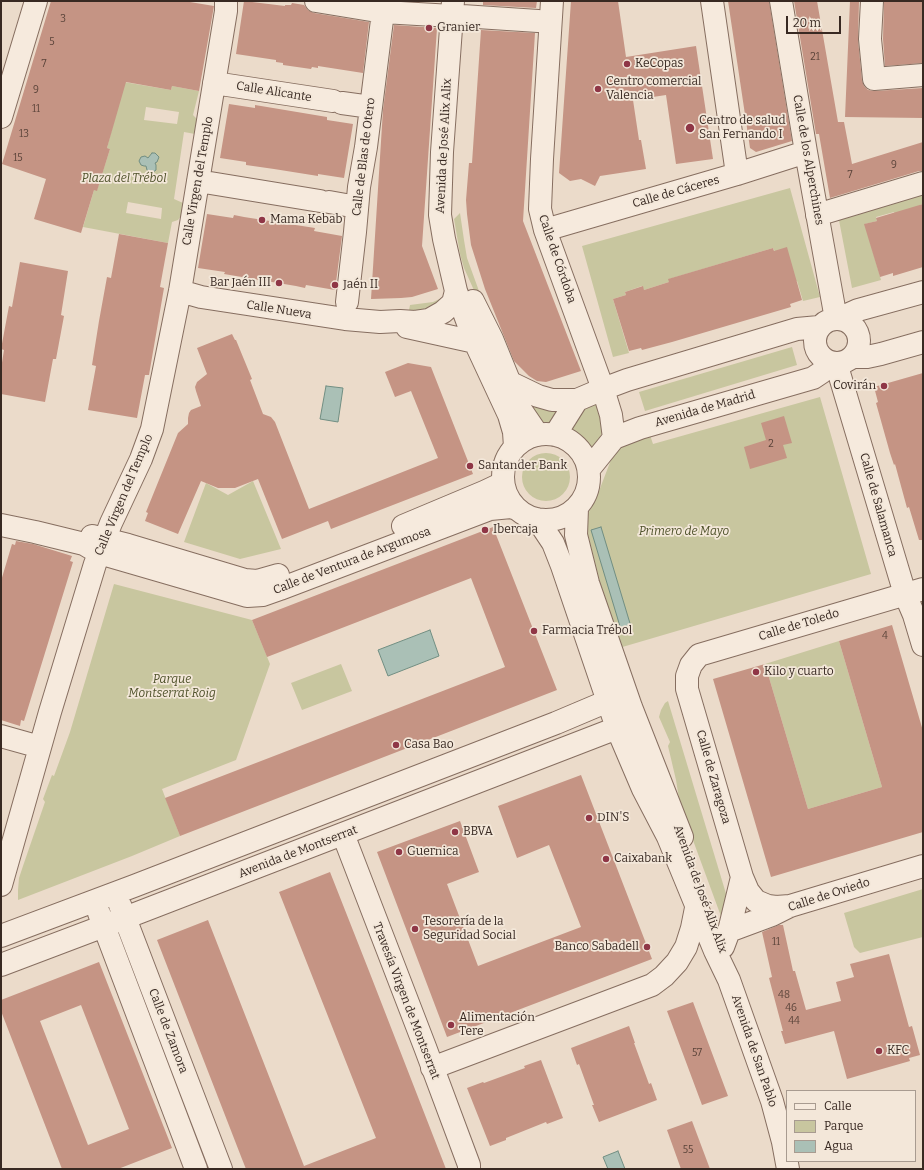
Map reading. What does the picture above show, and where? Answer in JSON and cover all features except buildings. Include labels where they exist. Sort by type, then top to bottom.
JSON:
[{"type":"street","points":[[1,117],[36,1]]},
{"type":"street","name":"Calle Virgen del Templo","points":[[1,885],[40,747],[102,546],[111,523],[141,460],[152,429],[180,291],[226,11],[226,1]]},
{"type":"street","points":[[316,1],[383,12],[457,8],[538,21]]},
{"type":"street","name":"Calle de Córdoba","points":[[552,1],[540,209],[545,230],[603,389],[611,415],[614,438]]},
{"type":"street","points":[[712,1],[737,174]]},
{"type":"street","name":"Calle de los Alperchines","points":[[781,1],[817,215],[831,322]]},
{"type":"street","points":[[872,1],[870,39],[874,79],[923,75]]},
{"type":"street","name":"Avenida de José Alix Alix","points":[[457,8],[442,152],[440,215],[456,291],[475,342],[509,415],[514,432],[516,447]]},
{"type":"street","name":"Avenida de José Alix Alix","points":[[457,8],[456,84],[448,215],[456,260],[465,285],[492,339],[521,410],[546,435]]},
{"type":"street","name":"Calle de Blas de Otero","points":[[347,302],[357,207],[383,12]]},
{"type":"street","name":"Calle Alicante","points":[[214,84],[371,107]]},
{"type":"street","name":"Calle de Cáceres","points":[[545,230],[737,174],[806,152]]},
{"type":"street","points":[[198,181],[357,207]]},
{"type":"street","points":[[817,215],[923,183]]},
{"type":"street","name":"Calle Nueva","points":[[180,291],[201,297],[271,308],[345,319],[380,322],[475,342],[488,351],[506,374]]},
{"type":"street","name":"Calle Nueva","points":[[380,322],[414,322],[429,320],[443,312],[453,303],[456,291]]},
{"type":"street","points":[[923,292],[858,310],[831,322],[816,337],[816,347],[821,356],[839,361],[881,354],[923,342]]},
{"type":"street","points":[[506,374],[511,383],[538,396],[552,400],[577,400],[627,380],[797,329],[831,322],[847,321],[857,331],[859,345],[856,354],[839,361]]},
{"type":"street","name":"Avenida de Madrid","points":[[614,438],[640,428],[813,378],[839,361]]},
{"type":"street","name":"Calle de Salamanca","points":[[839,361],[914,591],[914,615],[923,646]]},
{"type":"street","points":[[546,435],[577,400]]},
{"type":"street","points":[[546,435],[571,442],[582,453],[589,469],[590,478],[587,491],[577,508],[564,516],[551,520],[537,519],[524,514],[517,509],[507,496],[503,483],[506,460],[516,447],[526,439],[546,435]]},
{"type":"street","points":[[589,469],[614,438]]},
{"type":"street","name":"Calle de Ventura de Argumosa","points":[[1,525],[84,544],[102,546],[245,580],[257,581],[276,576],[380,536],[503,483]]},
{"type":"street","name":"Calle de Ventura de Argumosa","points":[[1,514],[37,521],[102,546],[247,596],[263,595],[280,589],[490,509],[511,507],[517,509]]},
{"type":"street","name":"Avenida de José Alix Alix","points":[[577,508],[576,535],[588,583],[631,707],[708,905],[726,939],[729,980]]},
{"type":"street","name":"Avenida de José Alix Alix","points":[[537,519],[553,543],[567,579],[617,728],[643,789],[668,837],[696,908],[729,980]]},
{"type":"street","name":"Calle de Toledo","points":[[687,676],[691,665],[699,655],[914,591]]},
{"type":"street","name":"Avenida de José Alix Alix","points":[[577,713],[591,691],[594,677],[591,652]]},
{"type":"street","name":"Calle de Zaragoza","points":[[687,676],[687,689],[742,877],[748,891],[756,901],[768,906],[790,906]]},
{"type":"street","points":[[1,936],[556,723],[608,701],[631,707],[617,728]]},
{"type":"street","name":"Avenida de Montserrat","points":[[1,965],[617,728]]},
{"type":"street","points":[[1,736],[40,747]]},
{"type":"street","points":[[594,737],[608,740],[628,753]]},
{"type":"street","name":"Travesía Virgen de Montserrat","points":[[343,834],[469,1165],[469,1169]]},
{"type":"street","name":"Calle de Oviedo","points":[[726,939],[790,906],[923,866]]},
{"type":"street","name":"Calle de Zaragoza","points":[[726,939],[742,877]]},
{"type":"street","name":"Calle de Zamora","points":[[116,893],[220,1169]]},
{"type":"street","name":"Calle de Zamora","points":[[95,901],[196,1169]]},
{"type":"street","points":[[432,1068],[652,985],[664,976],[686,947],[696,908]]},
{"type":"street","name":"Avenida de San Pablo","points":[[729,980],[772,1101],[786,1158]]},
{"type":"green space","name":"Plaza del Trébol","points":[[124,82],[171,90],[172,86],[199,91],[193,115],[197,122],[195,134],[184,132],[174,199],[183,203],[181,216],[178,220],[172,222],[168,243],[83,227],[94,190],[97,190],[110,149],[107,148]],"holes":[[[146,107],[179,112],[177,124],[144,120]],[[128,202],[162,208],[161,219],[126,213]]]},
{"type":"green space","points":[[790,188],[820,297],[803,301],[797,281],[791,283],[773,248],[669,279],[669,282],[644,290],[642,286],[625,292],[626,295],[613,299],[629,353],[613,357],[582,246]]},
{"type":"green space","points":[[923,190],[923,204],[920,205],[921,208],[895,215],[894,212],[876,217],[877,221],[865,224],[881,280],[852,288],[838,215]]},
{"type":"green space","points":[[460,213],[467,258],[483,302],[477,297],[464,268],[460,254],[454,219]]},
{"type":"green space","points":[[444,297],[435,307],[408,315],[410,305],[433,302]]},
{"type":"green space","points":[[792,347],[797,365],[645,411],[639,392]]},
{"type":"green space","name":"Primero de Mayo","points":[[820,397],[871,574],[619,648],[584,535],[585,520],[599,491],[614,452],[620,444],[649,432],[653,444]]},
{"type":"green space","points":[[538,400],[558,411],[548,426],[545,427],[532,407]]},
{"type":"green space","points":[[595,400],[604,429],[597,443],[590,451],[573,436],[571,430],[579,413]]},
{"type":"green space","points":[[546,453],[555,455],[563,460],[568,468],[570,477],[568,486],[563,494],[555,499],[546,501],[537,499],[529,494],[524,486],[522,477],[524,468],[529,460],[537,455]]},
{"type":"green space","points":[[253,481],[281,549],[240,559],[184,542],[206,483],[228,495]]},
{"type":"green space","name":"Parque Montserrat Roig","points":[[114,584],[252,620],[270,664],[236,760],[162,789],[180,836],[18,900],[19,878],[45,802],[43,799],[52,775],[54,776],[70,732]]},
{"type":"green space","points":[[839,641],[882,787],[808,809],[765,664]]},
{"type":"green space","points":[[341,664],[352,691],[302,710],[291,683]]},
{"type":"green space","points":[[668,701],[727,897],[722,919],[680,805],[668,746],[670,742],[659,717],[661,710]]},
{"type":"green space","points":[[923,889],[923,937],[860,953],[854,947],[844,913]]},
{"type":"water","points":[[152,153],[155,153],[159,157],[155,163],[156,170],[152,173],[147,170],[146,166],[141,165],[139,161],[141,157],[145,156],[148,158]]},
{"type":"water","points":[[326,386],[343,388],[338,422],[320,419]]},
{"type":"water","points":[[601,527],[632,630],[622,633],[591,530]]},
{"type":"water","points":[[430,630],[439,656],[388,676],[378,650]]},
{"type":"water","points":[[618,1151],[625,1169],[608,1169],[603,1157]]},
{"type":"place","name":"Granier","points":[[429,28]]},
{"type":"place","name":"KeCopas","points":[[627,64]]},
{"type":"place","name":"Centro comercial Valencia","points":[[598,89]]},
{"type":"place","name":"Centro de salud San Fernando I","points":[[690,128]]},
{"type":"place","name":"Mama Kebab","points":[[262,220]]},
{"type":"place","name":"Bar Jaén III","points":[[279,283]]},
{"type":"place","name":"Jaén II","points":[[335,285]]},
{"type":"place","name":"Covirán","points":[[884,386]]},
{"type":"place","name":"Santander Bank","points":[[470,466]]},
{"type":"place","name":"Ibercaja","points":[[485,530]]},
{"type":"place","name":"Farmacia Trébol","points":[[534,631]]},
{"type":"place","name":"Kilo y cuarto","points":[[756,672]]},
{"type":"place","name":"Casa Bao","points":[[396,745]]},
{"type":"place","name":"DIN'S","points":[[589,818]]},
{"type":"place","name":"BBVA","points":[[455,832]]},
{"type":"place","name":"Guernica","points":[[399,852]]},
{"type":"place","name":"Caixabank","points":[[606,859]]},
{"type":"place","name":"Tesorería de la Seguridad Social","points":[[415,929]]},
{"type":"place","name":"Banco Sabadell","points":[[647,947]]},
{"type":"place","name":"Alimentación Tere","points":[[451,1025]]},
{"type":"place","name":"KFC","points":[[879,1051]]}]
